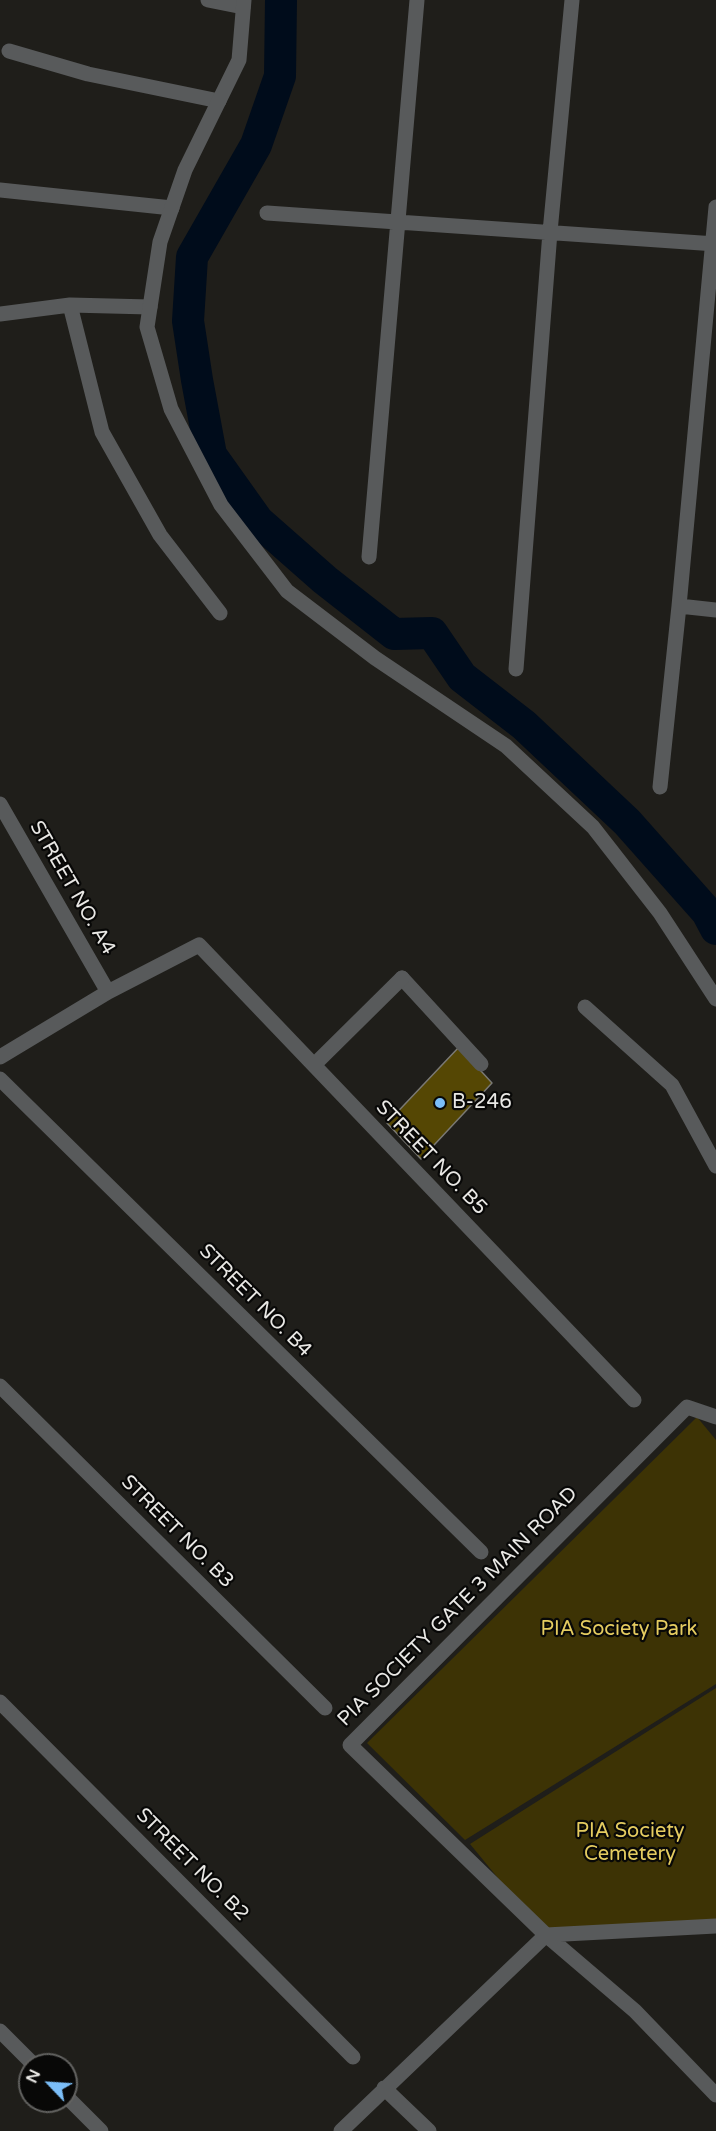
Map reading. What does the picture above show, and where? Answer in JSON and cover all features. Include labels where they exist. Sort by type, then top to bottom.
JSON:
[{"type":"street","points":[[208,0],[243,4],[239,60],[185,170],[160,242],[147,327],[171,409],[221,505],[287,591],[375,658],[506,746],[593,827],[660,913],[716,999]]},
{"type":"street","points":[[369,556],[417,0]]},
{"type":"street","points":[[516,669],[550,232],[572,0]]},
{"type":"street","points":[[9,51],[88,74],[219,101]]},
{"type":"street","points":[[0,190],[172,208]]},
{"type":"street","points":[[660,787],[715,244],[716,207]]},
{"type":"street","points":[[267,213],[715,244]]},
{"type":"street","points":[[0,314],[70,305],[150,307]]},
{"type":"street","points":[[70,305],[102,432],[160,535],[220,613]]},
{"type":"street","points":[[679,606],[716,610]]},
{"type":"street","name":"STREET NO. A4","points":[[0,804],[108,992]]},
{"type":"street","name":"STREET NO. B5","points":[[108,992],[199,945],[633,1400]]},
{"type":"street","points":[[314,1065],[402,978],[481,1064]]},
{"type":"street","points":[[0,1057],[108,992]]},
{"type":"street","points":[[585,1007],[672,1084],[716,1166]]},
{"type":"street","name":"STREET NO. B4","points":[[0,1079],[481,1552]]},
{"type":"street","name":"STREET NO. B3","points":[[0,1386],[325,1708]]},
{"type":"street","name":"PIA SOCIETY GATE 3 MAIN ROAD","points":[[546,1935],[350,1745],[687,1407],[716,1417]]},
{"type":"street","name":"STREET NO. B2","points":[[0,1702],[353,2057]]},
{"type":"street","points":[[341,2131],[546,1935],[716,1926]]},
{"type":"street","points":[[546,1935],[635,2011],[716,2095]]},
{"type":"street","points":[[0,2031],[22,2053]]},
{"type":"street","points":[[384,2088],[429,2131]]},
{"type":"street","points":[[78,2108],[101,2131]]},
{"type":"green space","name":"PIA Society Park","points":[[697,1417],[716,1440],[716,1684],[465,1840],[367,1743]]},
{"type":"green space","name":"PIA Society Cemetery","points":[[716,1688],[716,1922],[544,1934],[470,1844]]},
{"type":"building","name":"B-246","points":[[459,1047],[492,1083],[421,1159],[387,1123]]},
{"type":"waterway","points":[[281,0],[280,76],[256,145],[192,257],[188,321],[211,455],[258,521],[325,580],[394,634],[432,633],[462,677],[524,725],[627,822],[707,912],[716,929]]},
{"type":"place","name":"B-246","points":[[440,1103]]}]
